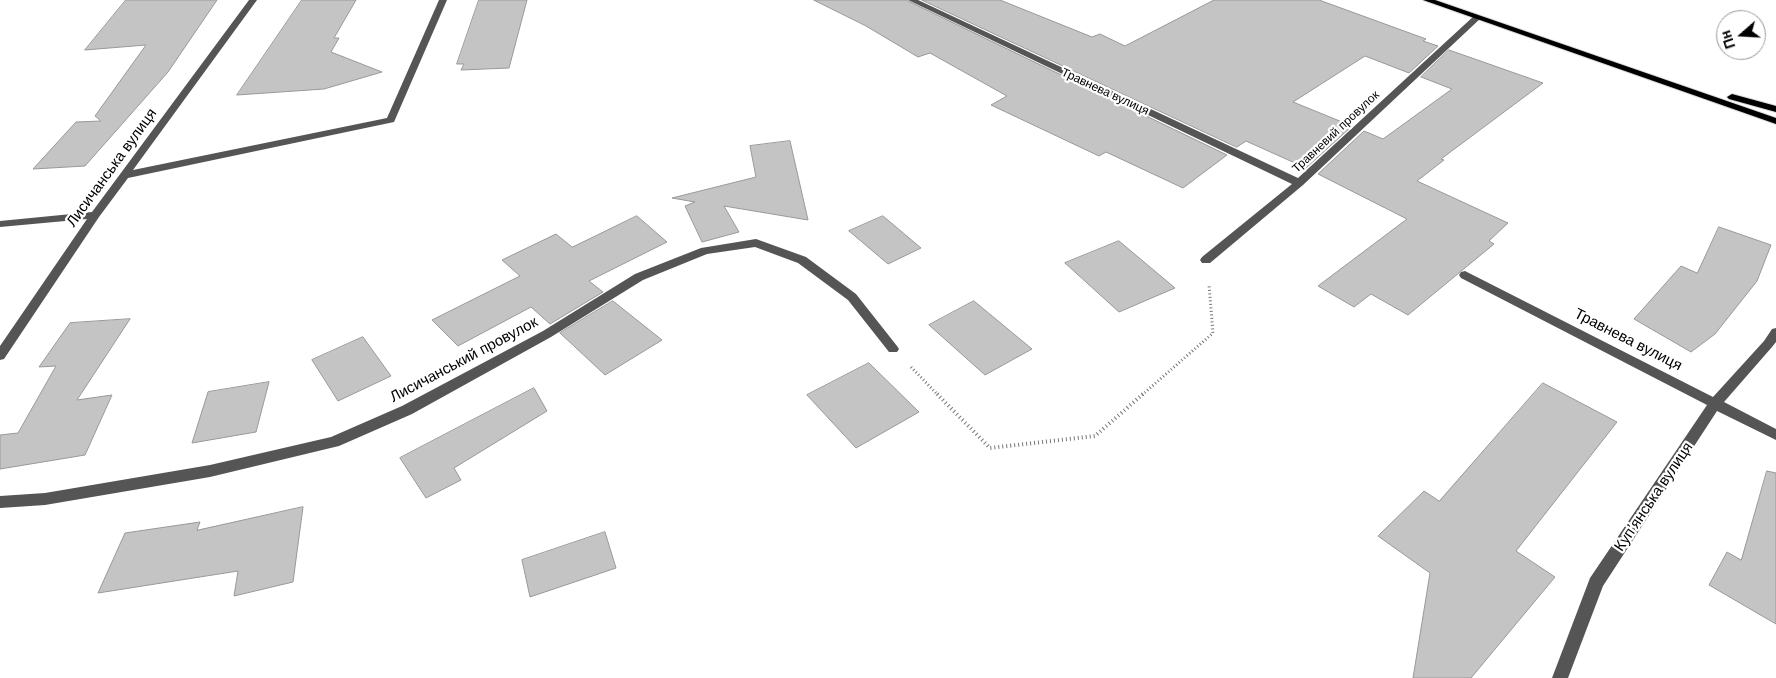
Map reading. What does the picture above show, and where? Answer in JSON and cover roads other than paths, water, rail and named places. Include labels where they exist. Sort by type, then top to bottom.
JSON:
[{"type":"main road","points":[[1427,0],[1776,121]]},
{"type":"main road","points":[[1635,71],[1776,109]]},
{"type":"street","name":"Лисичанська вулиця","points":[[0,356],[95,215],[253,0]]},
{"type":"street","points":[[126,175],[391,120],[443,0]]},
{"type":"street","name":"Травнева вулиця","points":[[912,0],[1299,183]]},
{"type":"street","name":"Травневий провулок","points":[[1206,260],[1299,183],[1478,17]]},
{"type":"street","points":[[0,224],[95,215]]},
{"type":"street","name":"Лисичанський провулок","points":[[0,502],[45,498],[210,471],[334,442],[423,401],[547,334],[639,277],[705,251],[756,243],[802,260],[852,297],[893,349]]},
{"type":"street","name":"Травнева вулиця","points":[[1465,275],[1716,402],[1776,435]]},
{"type":"street","name":"Купʼянська вулиця","points":[[1560,678],[1596,583],[1716,402],[1768,344],[1776,332]]}]
